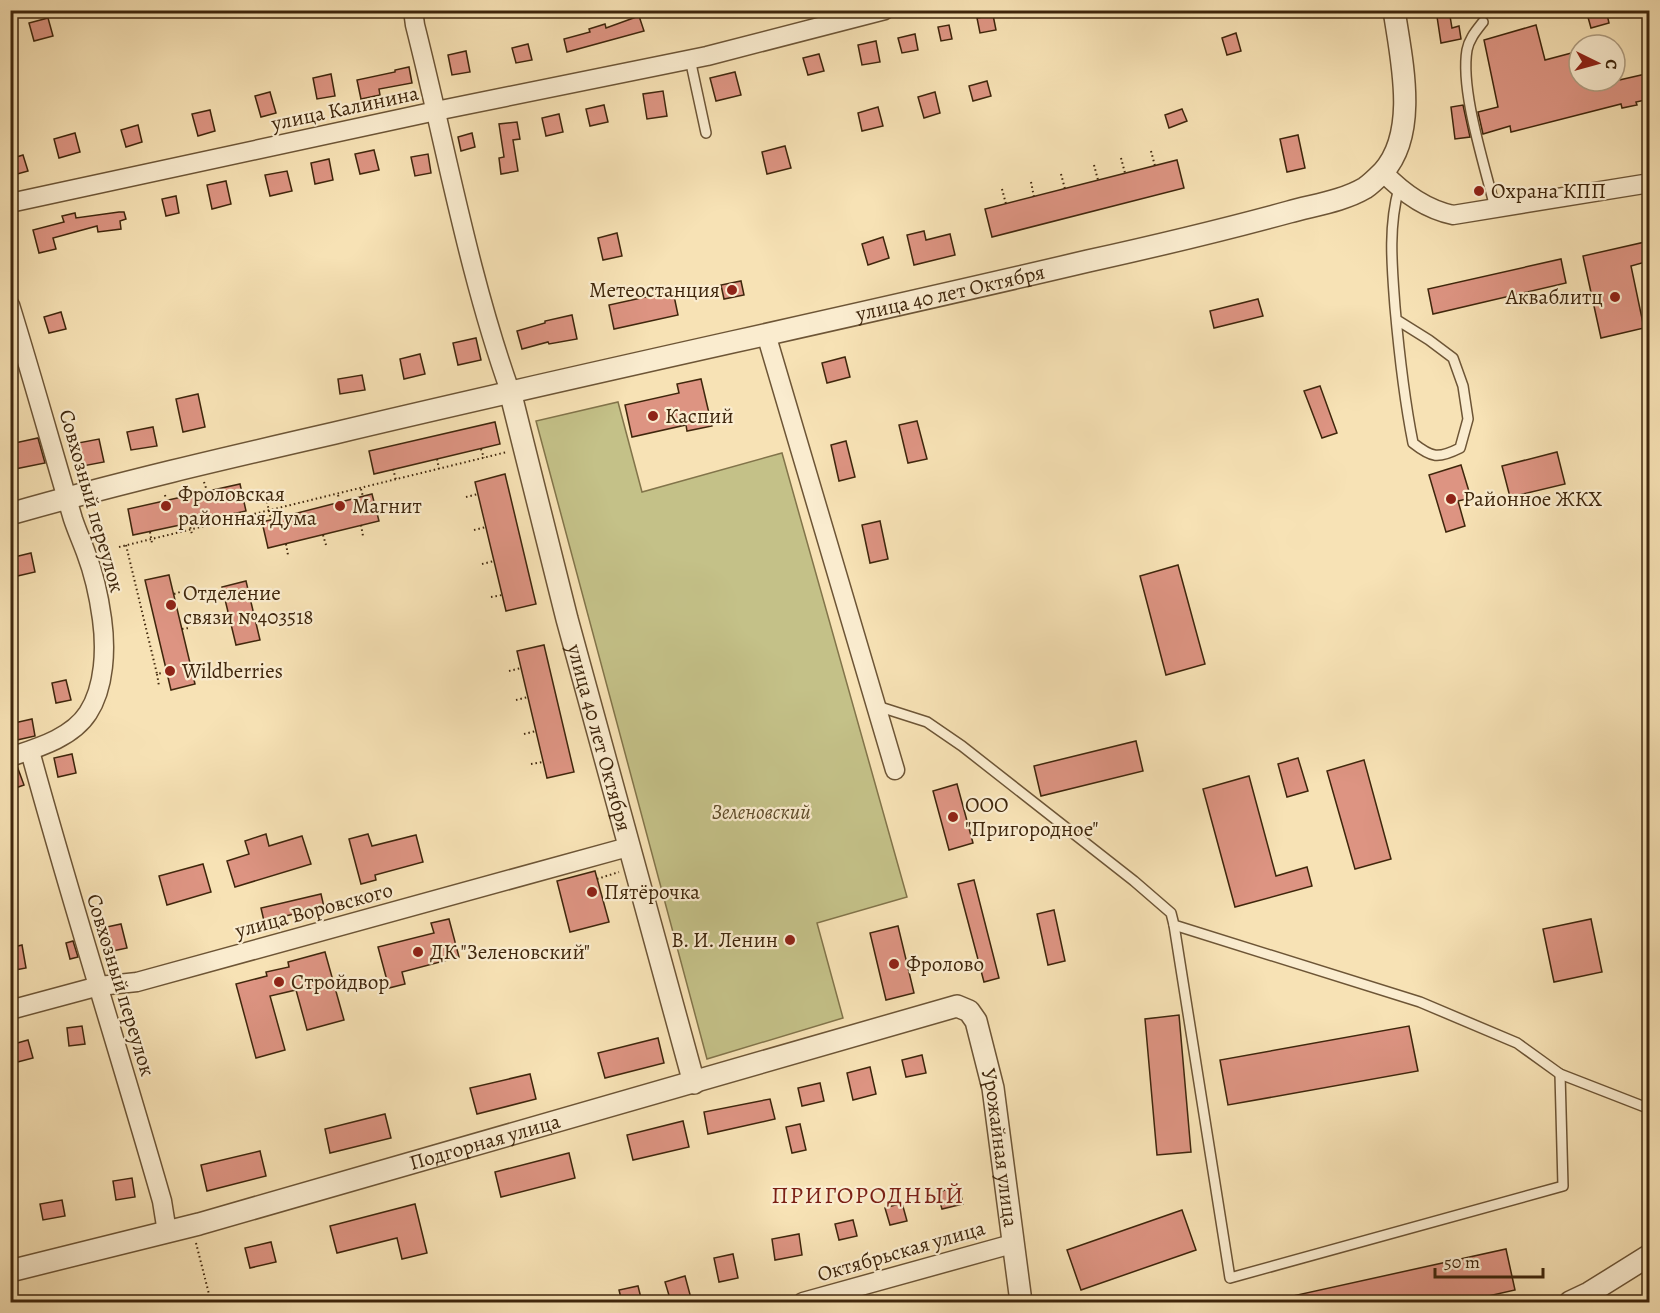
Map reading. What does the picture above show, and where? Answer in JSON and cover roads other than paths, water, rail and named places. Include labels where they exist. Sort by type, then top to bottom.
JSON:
[{"type":"street","points":[[413,10],[470,253],[495,349],[510,392]]},
{"type":"street","name":"улица Калинина","points":[[10,203],[690,59],[885,10]]},
{"type":"street","name":"улица 40 лет Октября","points":[[10,514],[67,498],[510,392],[1216,231],[1346,196],[1366,187],[1383,172],[1393,159],[1404,118],[1405,94],[1394,10]]},
{"type":"street","points":[[1383,172],[1399,188],[1436,212],[1453,215],[1650,183]]},
{"type":"street","name":"Совхозный переулок","points":[[10,305],[67,498],[93,575],[100,609],[103,648],[97,694],[88,713],[79,723],[50,742],[10,757]]},
{"type":"street","points":[[766,334],[895,770]]},
{"type":"street","name":"улица 40 лет Октября","points":[[510,392],[628,847],[694,1083]]},
{"type":"street","name":"Совхозный переулок","points":[[30,751],[65,879],[162,1201],[167,1232]]},
{"type":"street","name":"улица Воровского","points":[[10,1010],[99,986],[137,982],[628,847]]},
{"type":"street","name":"Подгорная улица","points":[[10,1271],[191,1226],[957,1006]]},
{"type":"street","name":"Урожайная улица","points":[[957,1006],[969,1011],[976,1021],[993,1088],[1021,1302]]},
{"type":"street","name":"Октябрьская улица","points":[[802,1302],[1012,1244]]},
{"type":"street","points":[[1570,1302],[1589,1293],[1650,1255]]},
{"type":"lane","points":[[1483,22],[1471,38],[1467,49],[1466,69],[1472,113],[1496,208]]},
{"type":"lane","points":[[690,59],[706,133]]},
{"type":"lane","points":[[1396,320],[1453,358],[1464,386],[1468,419],[1460,448],[1444,456],[1427,454],[1413,443],[1408,414],[1396,320],[1391,255],[1394,207],[1399,188]]},
{"type":"lane","points":[[877,706],[927,722],[962,746],[1134,881],[1171,913],[1230,1278],[1563,1186],[1560,1074]]},
{"type":"lane","points":[[1174,925],[1420,1002],[1517,1043],[1560,1074],[1650,1109]]},
{"type":"place","name":"Охрана КПП","points":[[1479,191]]},
{"type":"place","name":"Метеостанция","points":[[732,290]]},
{"type":"place","name":"Акваблитц","points":[[1615,297]]},
{"type":"place","name":"Каспий","points":[[653,416]]},
{"type":"place","name":"Районное ЖКХ","points":[[1451,499]]},
{"type":"place","name":"Фроловская районная Дума","points":[[166,506]]},
{"type":"place","name":"Магнит","points":[[340,506]]},
{"type":"place","name":"Отделение связи №403518","points":[[171,605]]},
{"type":"place","name":"Wildberries","points":[[170,671]]},
{"type":"place","name":"ООО \"Пригородное\"","points":[[953,817]]},
{"type":"place","name":"Пятёрочка","points":[[592,892]]},
{"type":"place","name":"В. И. Ленин","points":[[790,940]]},
{"type":"place","name":"ДК \"Зеленовский\"","points":[[418,952]]},
{"type":"place","name":"Фролово","points":[[894,964]]},
{"type":"place","name":"Стройдвор","points":[[279,982]]},
{"type":"district","name":"ПРИГОРОДНЫЙ","points":[[868,1195]]},
{"type":"park label","name":"Зеленовский","points":[[761,812]]}]
